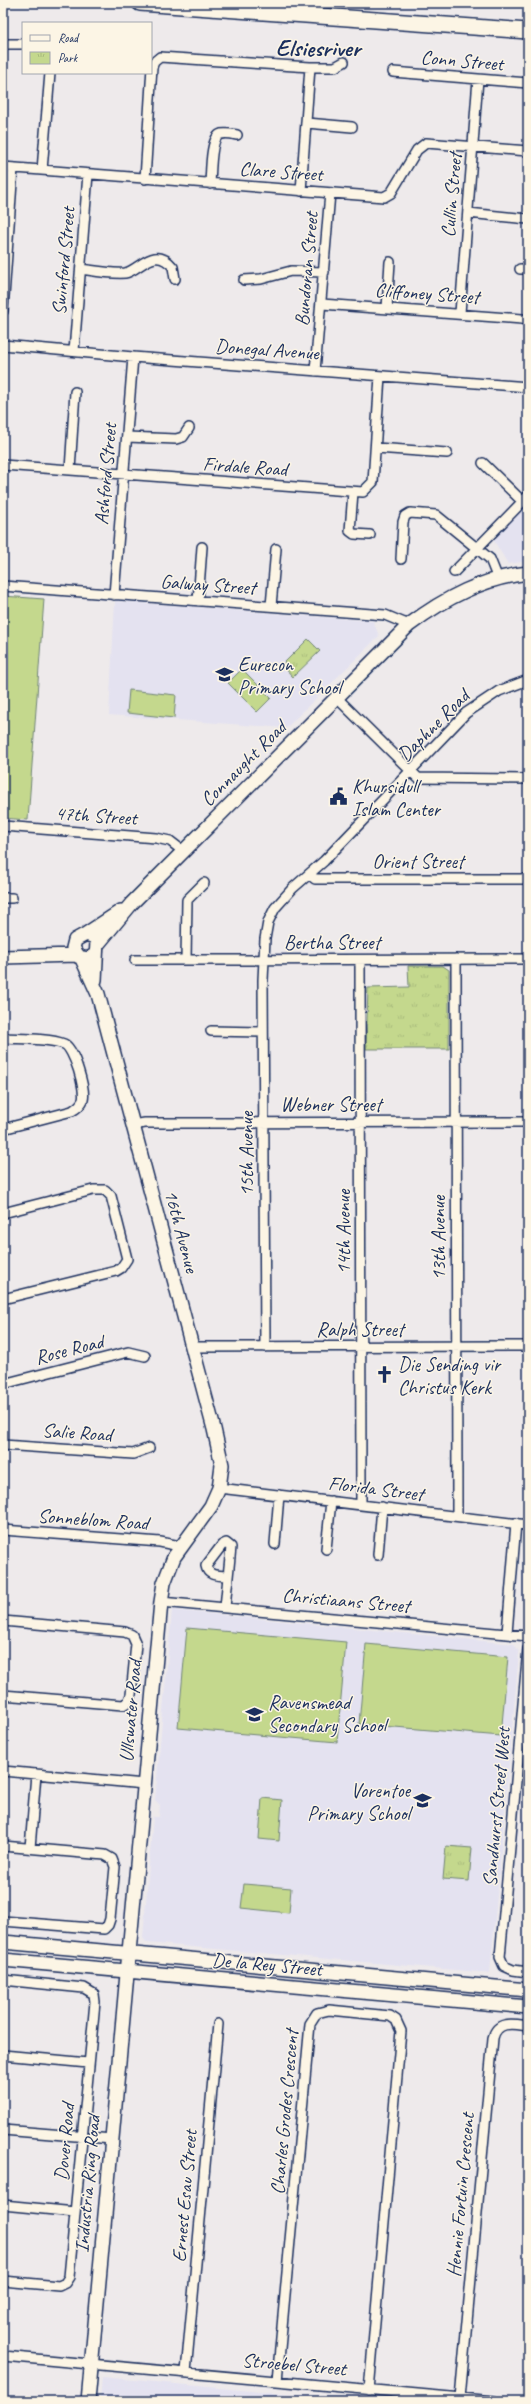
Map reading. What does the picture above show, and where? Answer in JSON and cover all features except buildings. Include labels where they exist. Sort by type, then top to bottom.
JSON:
[{"type":"main road","points":[[140,3],[528,30]]},
{"type":"street","points":[[3,48],[7,44],[22,44]]},
{"type":"street","points":[[152,67],[158,58],[165,56],[310,67],[335,67],[344,62]]},
{"type":"street","points":[[301,191],[310,67]]},
{"type":"street","name":"Conn Street","points":[[393,72],[528,83]]},
{"type":"street","points":[[42,170],[50,74]]},
{"type":"street","points":[[144,179],[152,74]]},
{"type":"street","name":"Cullin Street","points":[[460,314],[478,79]]},
{"type":"street","points":[[307,123],[352,127]]},
{"type":"street","points":[[210,184],[213,144],[216,137],[222,133],[237,135]]},
{"type":"street","name":"Clare Street","points":[[3,167],[301,191],[388,196],[394,190],[422,144],[430,143],[528,150]]},
{"type":"street","points":[[3,311],[13,168]]},
{"type":"street","name":"Swinford Street","points":[[74,351],[88,174]]},
{"type":"street","name":"Bundoran Street","points":[[315,371],[322,304],[330,193]]},
{"type":"street","points":[[468,213],[528,219]]},
{"type":"street","points":[[81,269],[127,273],[147,259],[163,260],[172,267],[175,280]]},
{"type":"street","points":[[387,308],[390,262]]},
{"type":"street","points":[[244,280],[267,278],[291,271],[324,272]]},
{"type":"street","name":"Cliffoney Street","points":[[322,304],[522,319],[528,321]]},
{"type":"street","name":"Donegal Avenue","points":[[3,345],[133,357],[528,387]]},
{"type":"street","name":"Ashford Street","points":[[114,595],[133,357]]},
{"type":"street","name":"Firdale Road","points":[[3,465],[363,492],[371,486],[376,448],[380,376]]},
{"type":"street","points":[[70,470],[75,392]]},
{"type":"street","points":[[127,437],[176,439],[183,437],[189,428]]},
{"type":"street","points":[[376,448],[447,453]]},
{"type":"street","points":[[454,572],[525,499],[483,463]]},
{"type":"street","points":[[353,492],[350,530],[354,534],[370,535]]},
{"type":"street","points":[[401,558],[403,518],[410,513],[440,516],[490,559],[498,579]]},
{"type":"street","points":[[198,601],[202,547]]},
{"type":"street","points":[[271,606],[276,549]]},
{"type":"street","name":"Connaught Road","points":[[97,949],[132,903],[409,625],[450,597],[498,579],[528,573]]},
{"type":"street","name":"Galway Street","points":[[3,586],[385,615],[409,625]]},
{"type":"street","name":"Daphne Road","points":[[264,960],[268,922],[275,908],[293,888],[310,874],[476,705],[499,691],[528,680]]},
{"type":"street","points":[[336,697],[418,778],[528,779]]},
{"type":"street","name":"47th Street","points":[[3,826],[156,838],[170,841],[183,851]]},
{"type":"street","name":"Orient Street","points":[[310,874],[315,879],[528,879]]},
{"type":"street","points":[[186,960],[187,900],[204,883]]},
{"type":"street","name":"Connaught Road","points":[[32,956],[80,937],[132,903]]},
{"type":"street","points":[[80,937],[94,937],[97,949],[88,959],[79,957],[73,948],[80,937]]},
{"type":"street","name":"16th Avenue","points":[[96,986],[97,949]]},
{"type":"street","name":"Connaught Road","points":[[3,957],[79,957]]},
{"type":"street","name":"16th Avenue","points":[[79,957],[96,986],[133,1125],[221,1458],[222,1473],[220,1488]]},
{"type":"street","name":"13th Avenue","points":[[456,959],[457,1516]]},
{"type":"street","name":"Bertha Street","points":[[135,960],[528,959]]},
{"type":"street","name":"15th Avenue","points":[[264,960],[265,1347]]},
{"type":"street","name":"14th Avenue","points":[[360,960],[361,1505]]},
{"type":"street","points":[[211,1031],[263,1032]]},
{"type":"street","points":[[3,1038],[56,1042],[68,1046],[73,1052],[84,1096],[80,1105],[72,1110],[3,1129]]},
{"type":"street","name":"Webner Street","points":[[133,1125],[145,1123],[264,1122],[528,1122]]},
{"type":"street","points":[[3,1213],[93,1190],[105,1190],[111,1196],[127,1259],[121,1268],[116,1271],[3,1299]]},
{"type":"street","name":"Ralph Street","points":[[192,1348],[528,1346]]},
{"type":"street","name":"Rose Road","points":[[3,1384],[128,1352],[145,1356]]},
{"type":"street","name":"Salie Road","points":[[3,1446],[133,1454],[149,1448]]},
{"type":"street","name":"Florida Street","points":[[220,1488],[528,1525]]},
{"type":"street","name":"Ullswater Road","points":[[127,1971],[161,1602],[167,1573],[180,1546],[211,1506],[220,1488]]},
{"type":"street","points":[[275,1544],[279,1495]]},
{"type":"street","points":[[326,1549],[330,1501]]},
{"type":"street","points":[[378,1555],[382,1507]]},
{"type":"street","points":[[506,1633],[516,1523]]},
{"type":"street","name":"Sonneblom Road","points":[[3,1530],[160,1542],[180,1546]]},
{"type":"street","points":[[225,1607],[228,1576]]},
{"type":"street","name":"Christiaans Street","points":[[161,1602],[528,1636]]},
{"type":"street","points":[[3,1621],[125,1632],[132,1635],[136,1644],[131,1695],[125,1704],[117,1706],[3,1695]]},
{"type":"street","name":"Sandhurst Street West","points":[[528,1649],[524,1727],[500,1957],[504,1966],[513,1970],[528,1972]]},
{"type":"street","points":[[3,1771],[144,1784]]},
{"type":"street","points":[[30,1848],[36,1774]]},
{"type":"street","points":[[3,1846],[105,1855],[112,1859],[115,1867],[110,1919],[106,1928],[98,1930],[3,1921]]},
{"type":"street","name":"De la Rey Street","points":[[3,1942],[528,1990]]},
{"type":"street","name":"De la Rey Street","points":[[3,1960],[528,2007]]},
{"type":"street","name":"Industria Ring Road","points":[[88,2401],[127,1971]]},
{"type":"street","name":"Dover Road","points":[[3,1980],[84,1988],[94,1994],[95,2002],[88,2063],[70,2276],[65,2283],[59,2286],[3,2280]]},
{"type":"street","name":"Charles Grodes Crescent","points":[[277,2381],[310,2024],[312,2018],[322,2010],[336,2010],[390,2016],[396,2020],[401,2031],[368,2390]]},
{"type":"street","name":"Ernest Esau Street","points":[[186,2372],[218,2024]]},
{"type":"street","name":"Hennie Fortuin Crescent","points":[[460,2398],[493,2038],[495,2031],[501,2026],[510,2024],[528,2026]]},
{"type":"street","points":[[3,2055],[88,2063]]},
{"type":"street","points":[[3,2130],[112,2139]]},
{"type":"street","points":[[3,2205],[75,2212]]},
{"type":"street","name":"Stroebel Street","points":[[3,2356],[494,2401]]},
{"type":"shaded area","points":[[528,504],[528,561],[508,564],[493,539]]},
{"type":"shaded area","name":"Eurecon Primary School","points":[[115,601],[373,621],[379,636],[286,728],[109,715]]},
{"type":"shaded area","points":[[172,1610],[514,1644],[519,1652],[490,1973],[147,1943],[143,1938],[153,1817],[159,1817],[160,1805],[155,1800]]},
{"type":"shaded area","points":[[102,2377],[356,2401],[100,2401]]},
{"type":"green space","points":[[3,596],[44,599],[28,820],[3,818]]},
{"type":"green space","points":[[308,639],[320,651],[293,677],[282,665]]},
{"type":"green space","points":[[242,669],[271,698],[257,712],[228,683]]},
{"type":"green space","points":[[129,690],[176,695],[174,718],[127,713]]},
{"type":"green space","points":[[408,966],[443,966],[449,970],[449,1049],[366,1049],[368,988],[409,987]]},
{"type":"green space","points":[[187,1628],[346,1642],[337,1742],[178,1728]]},
{"type":"green space","points":[[366,1644],[508,1657],[501,1736],[359,1724]]},
{"type":"green space","points":[[262,1798],[282,1800],[279,1841],[259,1839]]},
{"type":"green space","points":[[446,1846],[472,1848],[469,1881],[443,1879]]},
{"type":"green space","points":[[244,1884],[291,1888],[289,1913],[241,1908]]},
{"type":"place","name":"Eurecon Primary School","points":[[225,675]]},
{"type":"place","name":"Khursidull Islam Center","points":[[339,797]]},
{"type":"place","name":"Die Sending vir Christus Kerk","points":[[385,1375]]},
{"type":"place","name":"Ravensmead Secondary School","points":[[255,1714]]},
{"type":"place","name":"Vorentoe Primary School","points":[[423,1801]]},
{"type":"district","name":"Elsiesriver","points":[[318,48]]}]
